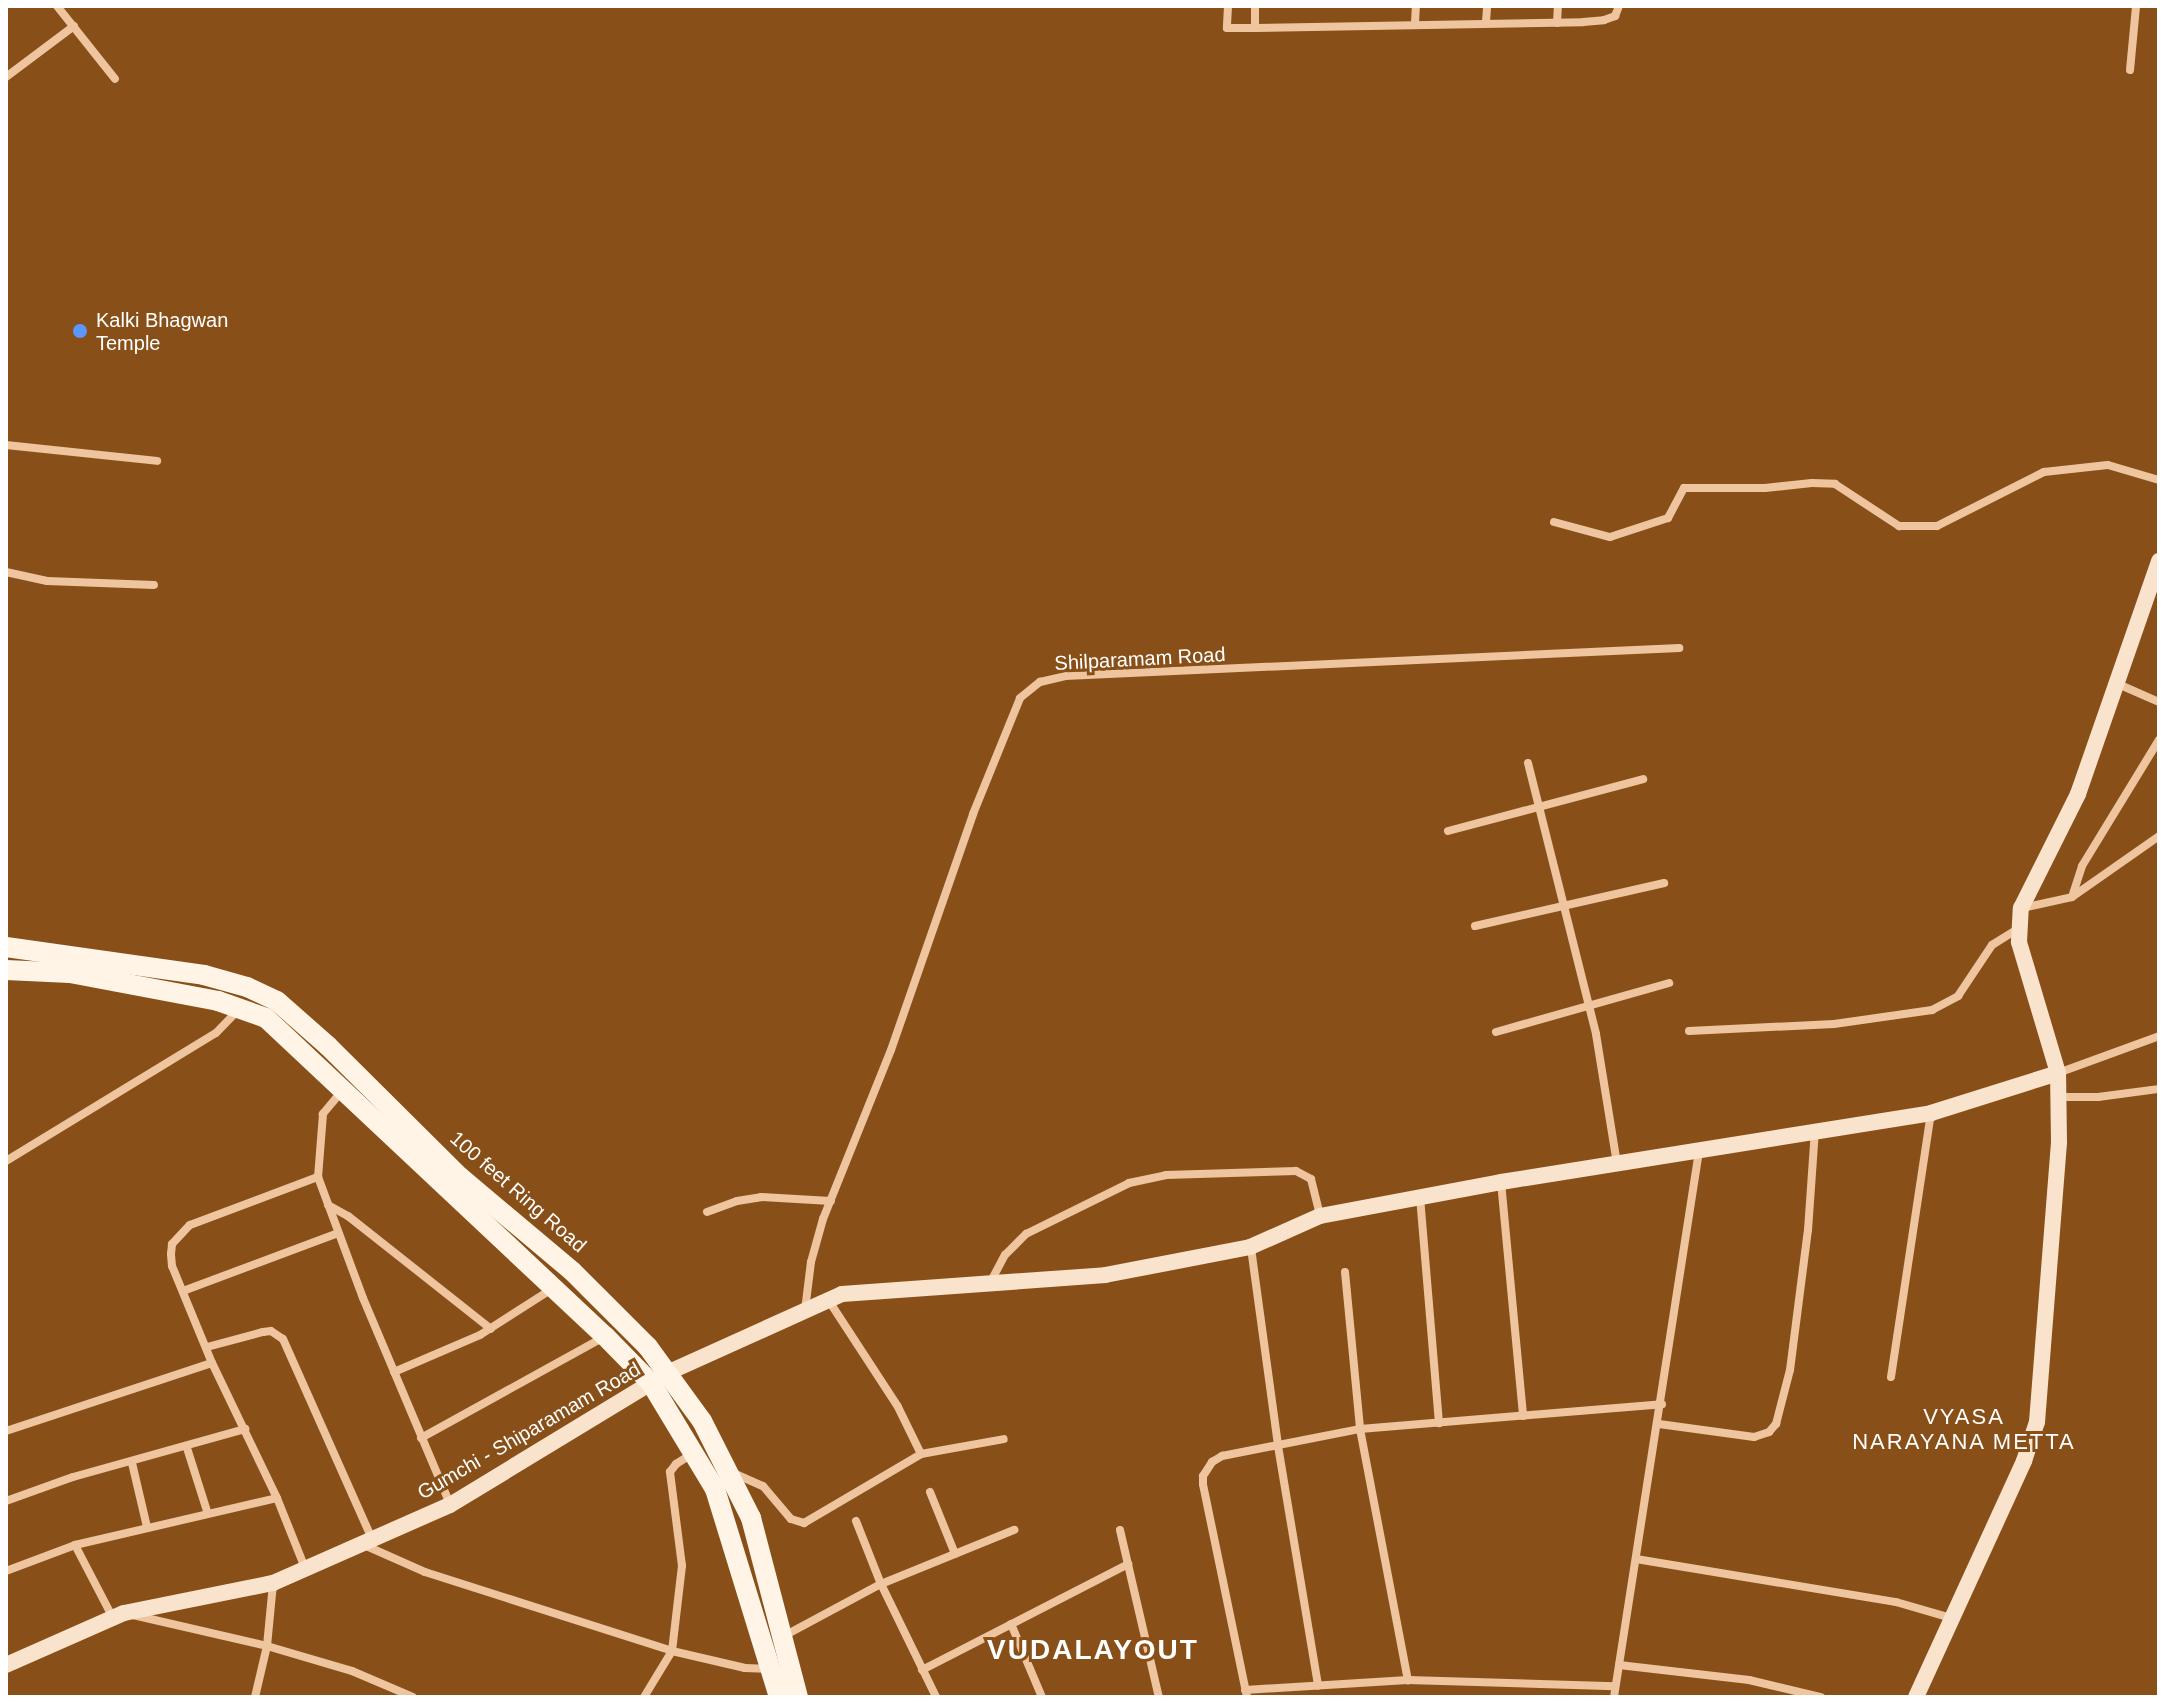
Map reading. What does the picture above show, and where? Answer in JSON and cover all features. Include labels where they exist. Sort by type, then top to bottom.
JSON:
[{"type":"main road","name":"100 feet Ring Road","points":[[6,947],[204,975],[247,987],[277,1001],[460,1177],[572,1271],[648,1347],[694,1453],[715,1489],[773,1669],[779,1697]]},
{"type":"main road","name":"100 feet Ring Road","points":[[6,970],[70,973],[218,1001],[266,1018],[553,1289],[605,1336],[659,1378],[702,1421],[751,1518],[798,1697]]},
{"type":"street","points":[[57,6],[115,79]]},
{"type":"street","points":[[1228,6],[1227,28],[1557,23],[1604,20],[1615,16],[1619,6]]},
{"type":"street","points":[[1255,6],[1255,28]]},
{"type":"street","points":[[1415,23],[1416,6]]},
{"type":"street","points":[[1486,22],[1487,6]]},
{"type":"street","points":[[1557,23],[1558,6]]},
{"type":"street","points":[[2130,70],[2136,6]]},
{"type":"street","points":[[6,77],[74,26]]},
{"type":"street","points":[[6,445],[157,461]]},
{"type":"street","points":[[1554,522],[1610,537],[1668,518],[1684,488],[1765,488],[1812,483],[1835,484],[1899,526],[1937,526],[2044,472],[2108,465],[2159,480]]},
{"type":"street","points":[[1916,1697],[2024,1461],[2037,1422],[2059,1142],[2058,1073],[2019,942],[2021,908],[2078,794],[2159,563]]},
{"type":"street","points":[[6,572],[47,581],[154,585]]},
{"type":"street","name":"Shilparamam Road","points":[[805,1311],[811,1262],[831,1201],[891,1050],[1004,732],[1020,698],[1040,682],[1065,676],[1679,648]]},
{"type":"street","points":[[2118,684],[2159,702]]},
{"type":"street","points":[[2072,897],[2082,866],[2159,740]]},
{"type":"street","points":[[1528,763],[1590,1007],[1617,1163]]},
{"type":"street","points":[[1448,831],[1643,779]]},
{"type":"street","points":[[2021,908],[2072,897],[2159,836]]},
{"type":"street","points":[[1475,926],[1566,908],[1664,883]]},
{"type":"street","points":[[1689,1031],[1834,1024],[1932,1010],[1958,996],[1992,945],[2019,928]]},
{"type":"street","points":[[1496,1032],[1669,983]]},
{"type":"street","points":[[6,1161],[216,1033],[239,1008]]},
{"type":"street","points":[[2058,1073],[2159,1036]]},
{"type":"street","name":"Gumchi - Shiparamam Road","points":[[6,1665],[119,1616],[273,1583],[450,1505],[659,1378],[842,1294],[1105,1275],[1250,1247],[1320,1216],[1501,1182],[1931,1113],[2058,1073]]},
{"type":"street","points":[[2058,1097],[2098,1097],[2159,1089]]},
{"type":"street","points":[[342,1090],[323,1114],[318,1177],[450,1505]]},
{"type":"street","points":[[1891,1377],[1931,1113]]},
{"type":"street","points":[[1659,1424],[1754,1437],[1769,1432],[1776,1424],[1794,1339],[1808,1230],[1815,1131]]},
{"type":"street","points":[[1614,1697],[1659,1424],[1699,1150]]},
{"type":"street","points":[[990,1284],[1005,1255],[1026,1234],[1129,1183],[1166,1175],[1296,1171],[1311,1179],[1320,1216]]},
{"type":"street","points":[[305,1568],[277,1498],[212,1363],[172,1266],[171,1254],[172,1244],[190,1225],[318,1177]]},
{"type":"street","points":[[1501,1182],[1523,1416]]},
{"type":"street","points":[[1420,1196],[1439,1423]]},
{"type":"street","points":[[707,1212],[737,1201],[761,1197],[831,1201]]},
{"type":"street","points":[[327,1205],[348,1216],[491,1329]]},
{"type":"street","points":[[183,1291],[338,1233]]},
{"type":"street","points":[[1250,1247],[1278,1446],[1318,1686]]},
{"type":"street","points":[[1345,1272],[1360,1429],[1408,1680]]},
{"type":"street","points":[[394,1372],[439,1355],[491,1329],[553,1289]]},
{"type":"street","points":[[829,1300],[898,1407],[921,1454]]},
{"type":"street","points":[[207,1347],[271,1331],[283,1339],[365,1540],[425,1572],[672,1651],[745,1668],[773,1669]]},
{"type":"street","points":[[421,1438],[605,1336]]},
{"type":"street","points":[[6,1431],[212,1363]]},
{"type":"street","points":[[1615,1686],[1408,1680],[1246,1693],[1203,1476],[1212,1462],[1222,1456],[1360,1429],[1662,1404]]},
{"type":"street","points":[[6,1501],[73,1477],[187,1448],[245,1429]]},
{"type":"street","points":[[727,1470],[763,1486],[791,1519],[804,1523],[921,1454],[1004,1439]]},
{"type":"street","points":[[187,1448],[207,1511]]},
{"type":"street","points":[[644,1697],[672,1651],[682,1566],[670,1472],[676,1464],[694,1453]]},
{"type":"street","points":[[132,1463],[147,1527]]},
{"type":"street","points":[[930,1492],[955,1554]]},
{"type":"street","points":[[6,1571],[75,1545],[207,1511],[277,1498]]},
{"type":"street","points":[[856,1521],[881,1584],[936,1697]]},
{"type":"street","points":[[781,1637],[881,1584],[1014,1530]]},
{"type":"street","points":[[1120,1530],[1159,1697]]},
{"type":"street","points":[[75,1545],[119,1616],[267,1646],[352,1671],[413,1697]]},
{"type":"street","points":[[1636,1559],[1896,1602],[1951,1618]]},
{"type":"street","points":[[922,1670],[1128,1564]]},
{"type":"street","points":[[255,1697],[267,1646],[273,1583]]},
{"type":"street","points":[[1011,1624],[1042,1697]]},
{"type":"street","points":[[1619,1665],[1749,1680],[1821,1697]]},
{"type":"place","name":"Kalki Bhagwan Temple","points":[[80,331]]},
{"type":"district","name":"VYASA NARAYANA METTA","points":[[1964,1428]]},
{"type":"district","name":"VUDALAYOUT","points":[[1093,1650]]}]
